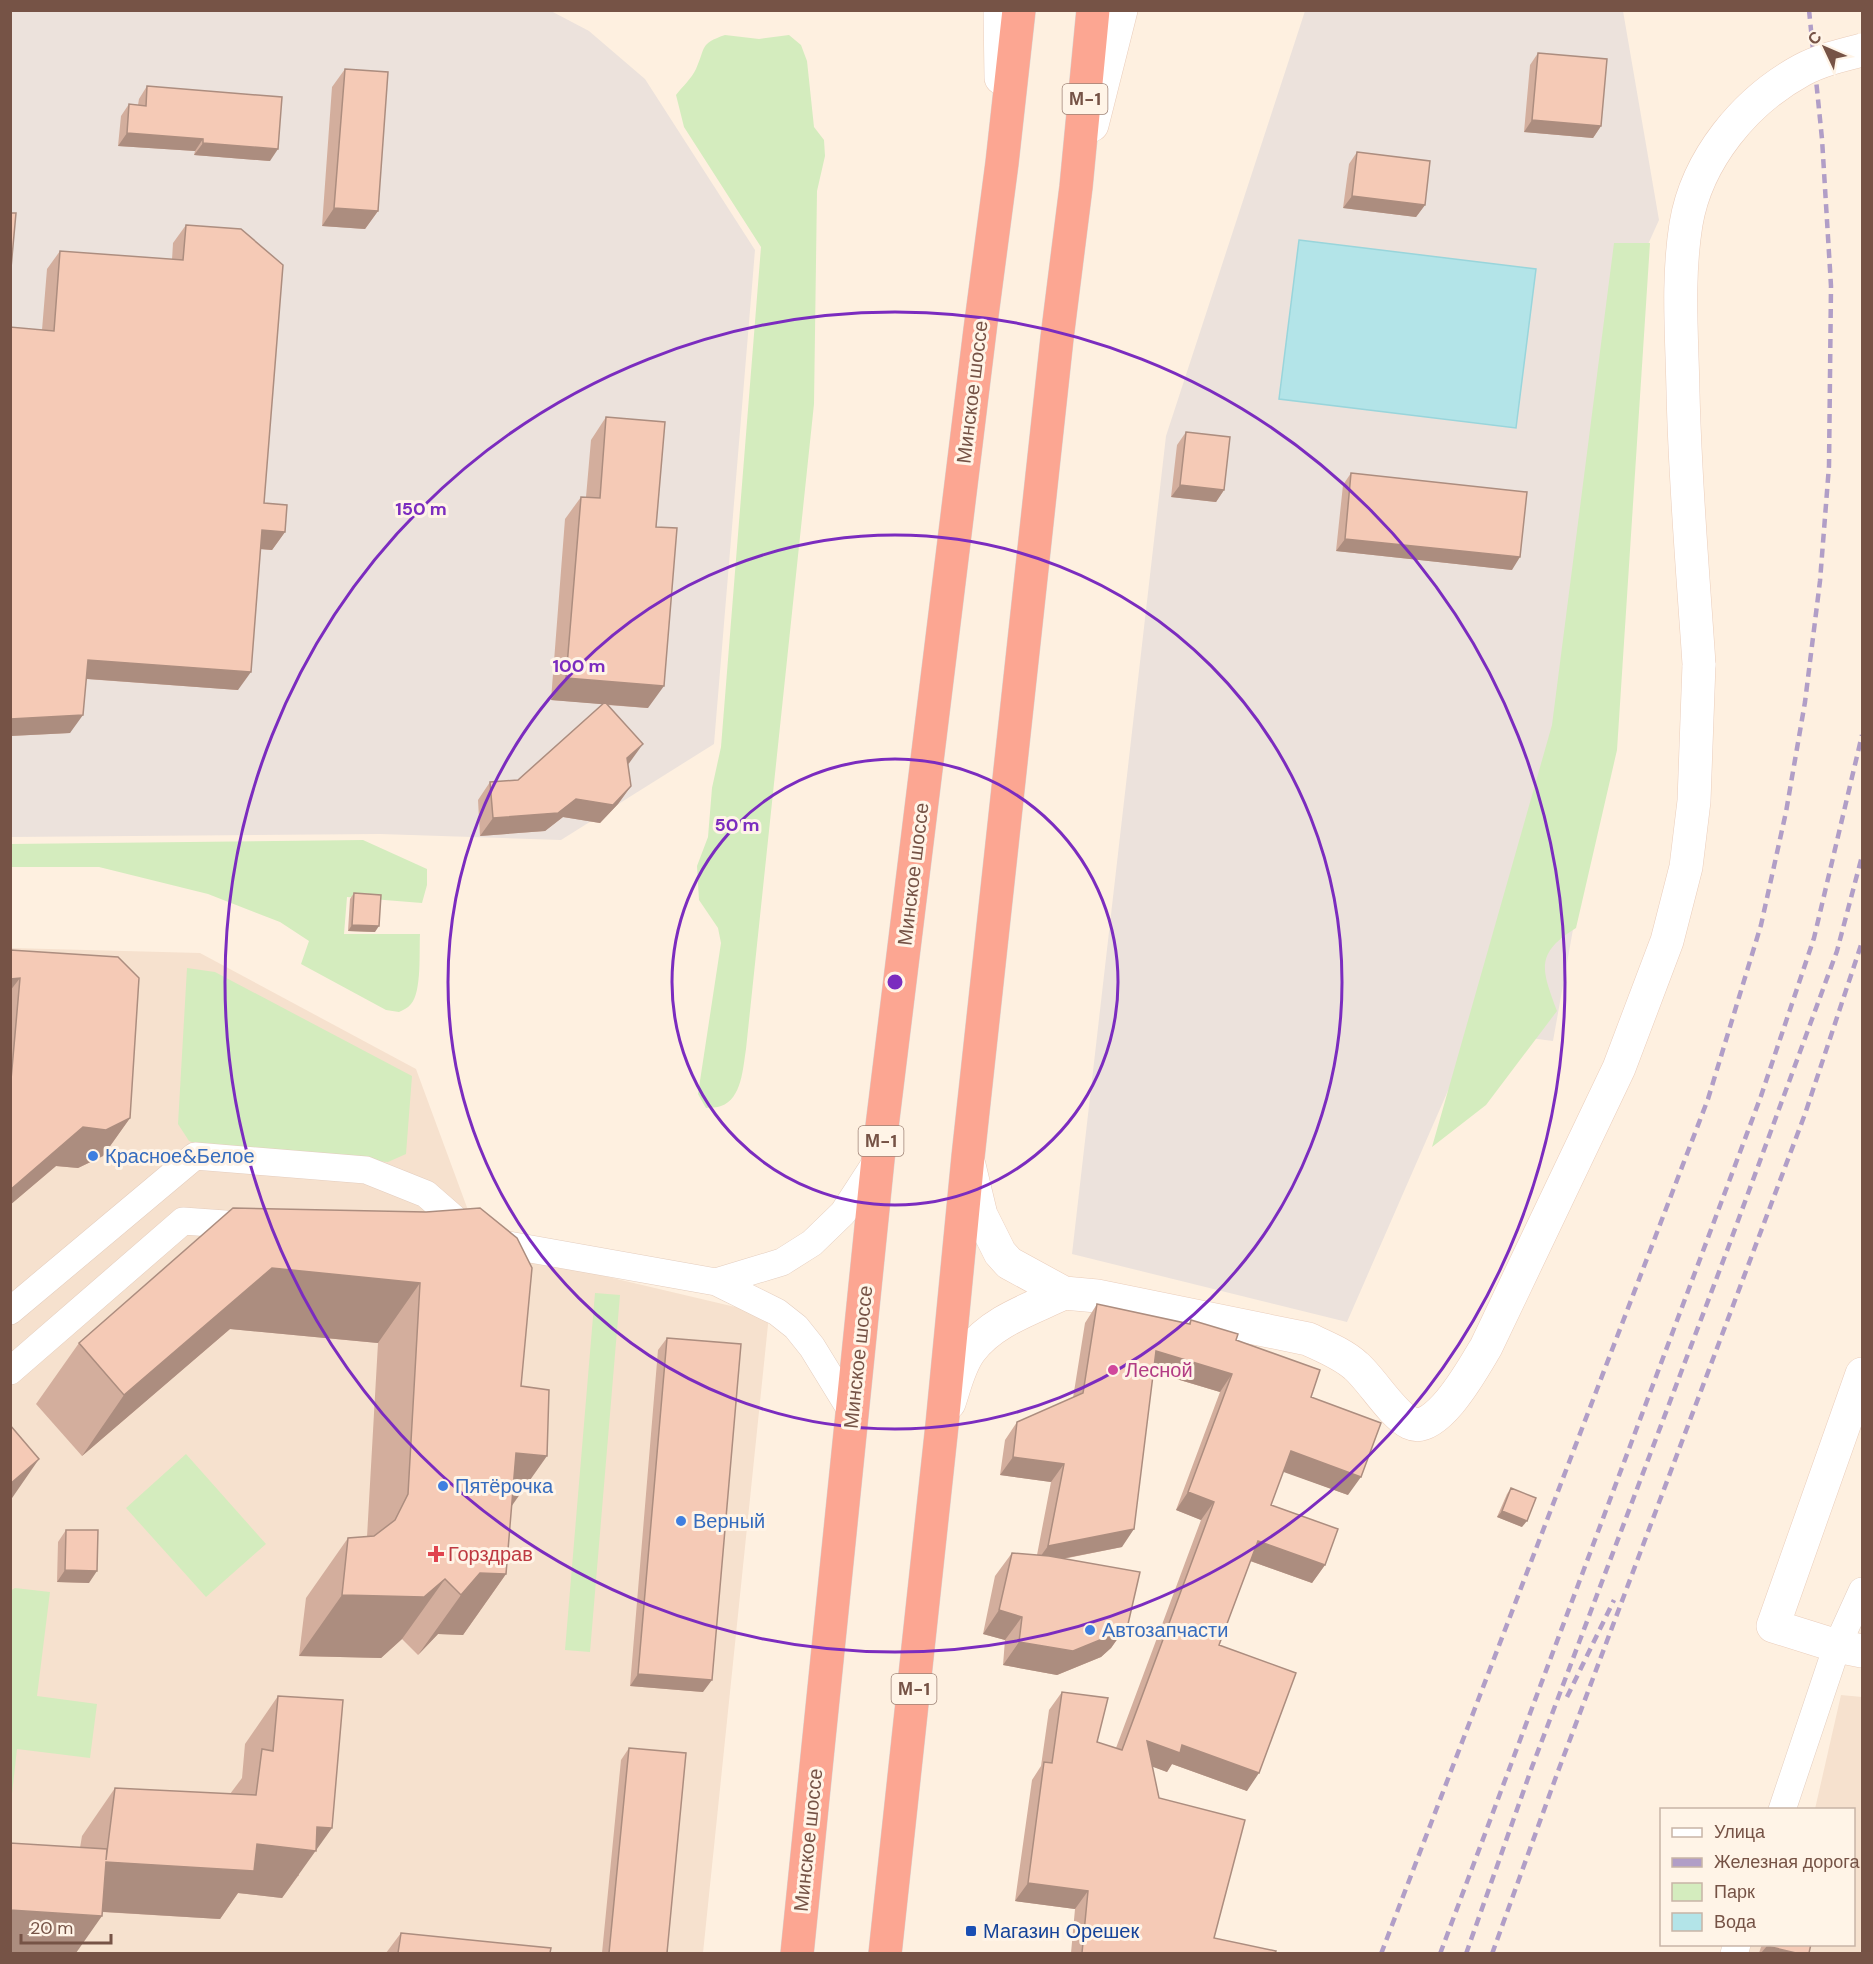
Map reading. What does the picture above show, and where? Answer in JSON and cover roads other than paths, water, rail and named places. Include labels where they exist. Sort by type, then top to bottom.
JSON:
[{"type":"highway","name":"Минское шоссе","points":[[797,1953],[878,1159],[1002,164],[1019,10]]},
{"type":"highway","name":"М-1","points":[[885,1953],[942,1425],[968,1157],[1057,338],[1076,187],[1093,10]]},
{"type":"street","points":[[1000,10],[1002,164]]},
{"type":"street","points":[[1076,187],[1121,10]]},
{"type":"street","points":[[968,1157],[981,1215],[1000,1253],[1019,1270],[1064,1293],[1097,1296],[1308,1339],[1334,1351],[1355,1365],[1411,1424],[1421,1424],[1441,1410],[1460,1391],[1486,1347],[1619,1068],[1667,941],[1686,867],[1694,801],[1699,664],[1684,429],[1680,289],[1686,224],[1695,191],[1709,161],[1727,133],[1749,108],[1775,87],[1803,70],[1834,57],[1863,50]]},
{"type":"street","points":[[10,1311],[195,1156],[366,1170],[426,1194],[478,1240]]},
{"type":"street","points":[[716,1282],[782,1262],[812,1243],[843,1213],[878,1159]]},
{"type":"street","points":[[10,1371],[183,1221],[278,1228]]},
{"type":"street","points":[[435,1239],[478,1240],[716,1282],[777,1312],[796,1327],[812,1347],[852,1412]]},
{"type":"street","points":[[942,1425],[959,1372],[969,1352],[983,1336],[995,1326],[1064,1293]]},
{"type":"street","points":[[1850,1649],[1773,1626],[1863,1374]]},
{"type":"street","points":[[1782,1808],[1850,1649],[1863,1591]]},
{"type":"water","points":[[1299,240],[1536,269],[1516,428],[1279,399]]},
{"type":"railway","points":[[1381,1954],[1708,1099],[1761,925],[1786,812],[1805,702],[1820,581],[1829,466],[1831,286],[1822,139],[1809,10]]},
{"type":"railway","points":[[1440,1954],[1761,1096],[1814,938],[1862,735]]},
{"type":"railway","points":[[1466,1954],[1532,1767],[1728,1248],[1837,951],[1862,856]]},
{"type":"railway","points":[[1492,1954],[1557,1774],[1805,1114],[1862,942]]},
{"type":"railway","points":[[1567,1697],[1614,1600]]},
{"type":"place","name":"Красное&Белое","points":[[93,1156]]},
{"type":"place","name":"Лесной","points":[[1113,1370]]},
{"type":"place","name":"Пятёрочка","points":[[443,1486]]},
{"type":"place","name":"Верный","points":[[681,1521]]},
{"type":"place","name":"Горздрав","points":[[436,1554]]},
{"type":"place","name":"Автозапчасти","points":[[1090,1630]]},
{"type":"place","name":"Магазин Орешек","points":[[971,1931]]}]
